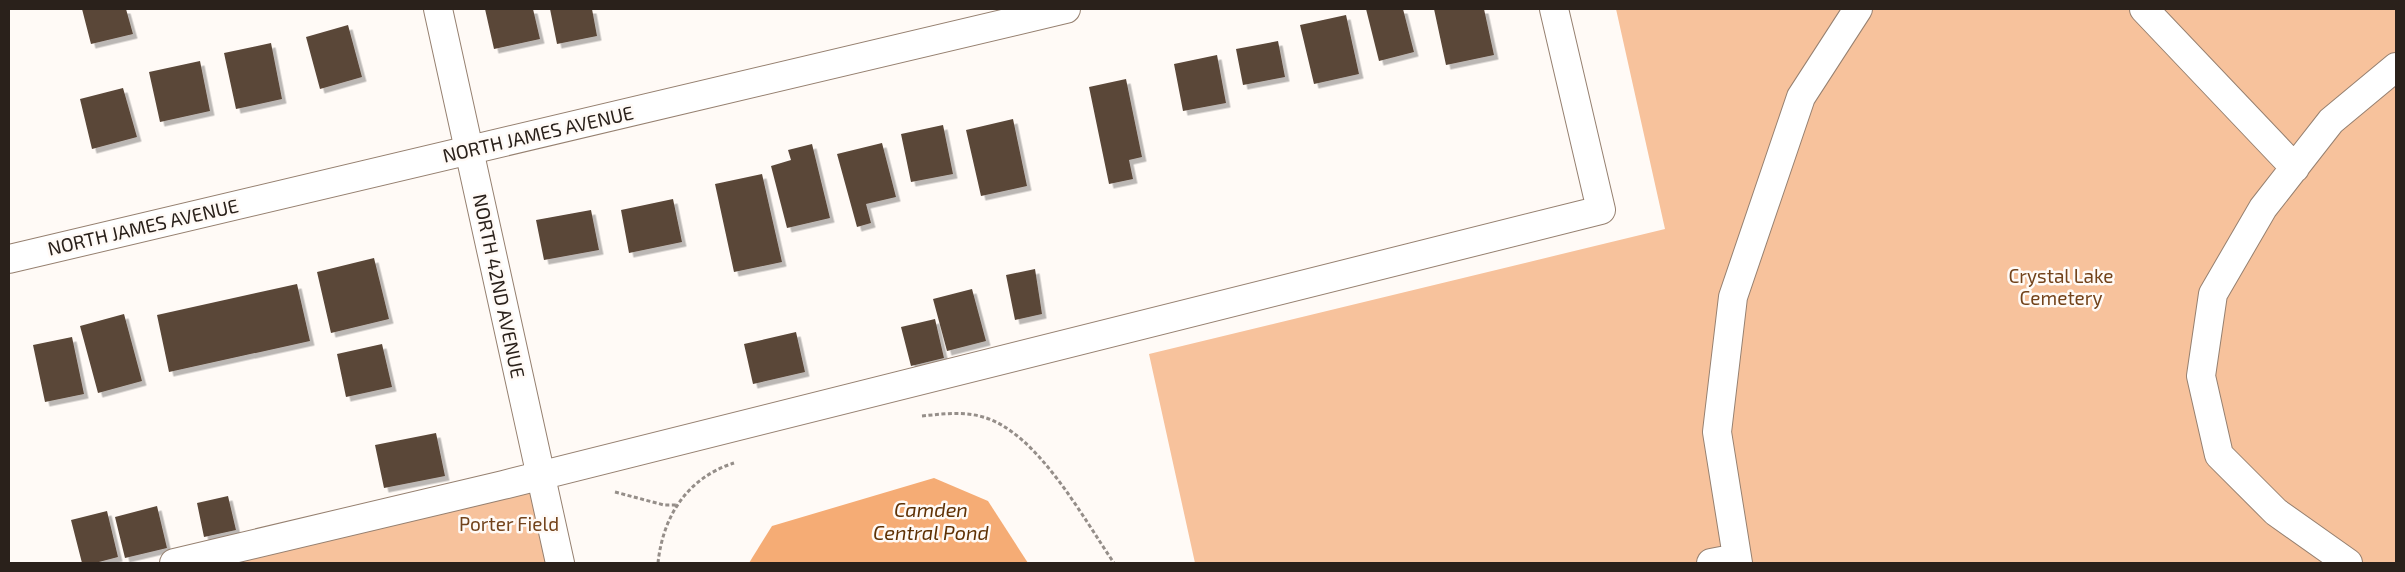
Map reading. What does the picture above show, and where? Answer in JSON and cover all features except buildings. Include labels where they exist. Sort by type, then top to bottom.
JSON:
[{"type":"street","name":"NORTH 42ND AVENUE","points":[[438,9],[560,563]]},
{"type":"street","name":"NORTH JAMES AVENUE","points":[[9,259],[1066,9]]},
{"type":"street","points":[[174,563],[540,475],[1601,210],[1554,9]]},
{"type":"street","points":[[1729,562],[1717,432],[1733,296],[1801,97],[1858,9]]},
{"type":"street","points":[[2144,9],[2295,168]]},
{"type":"street","points":[[2348,563],[2276,512],[2219,454],[2200,376],[2213,294],[2263,208],[2331,121],[2396,67]]},
{"type":"path","points":[[918,417],[966,413],[997,422],[1013,432],[1030,446],[1052,473],[1114,563]]},
{"type":"path","points":[[658,563],[664,532],[676,505],[702,478],[720,468],[742,461]]},
{"type":"path","points":[[612,492],[664,505],[676,505]]},
{"type":"green space","name":"Crystal Lake Cemetery","points":[[1616,9],[2396,9],[2396,563],[1195,563],[1149,354],[1665,229]]},
{"type":"green space","name":"Porter Field","points":[[540,475],[560,563],[189,563]]},
{"type":"water","name":"Camden Central Pond","points":[[934,478],[988,501],[1028,563],[749,563],[772,526]]}]
